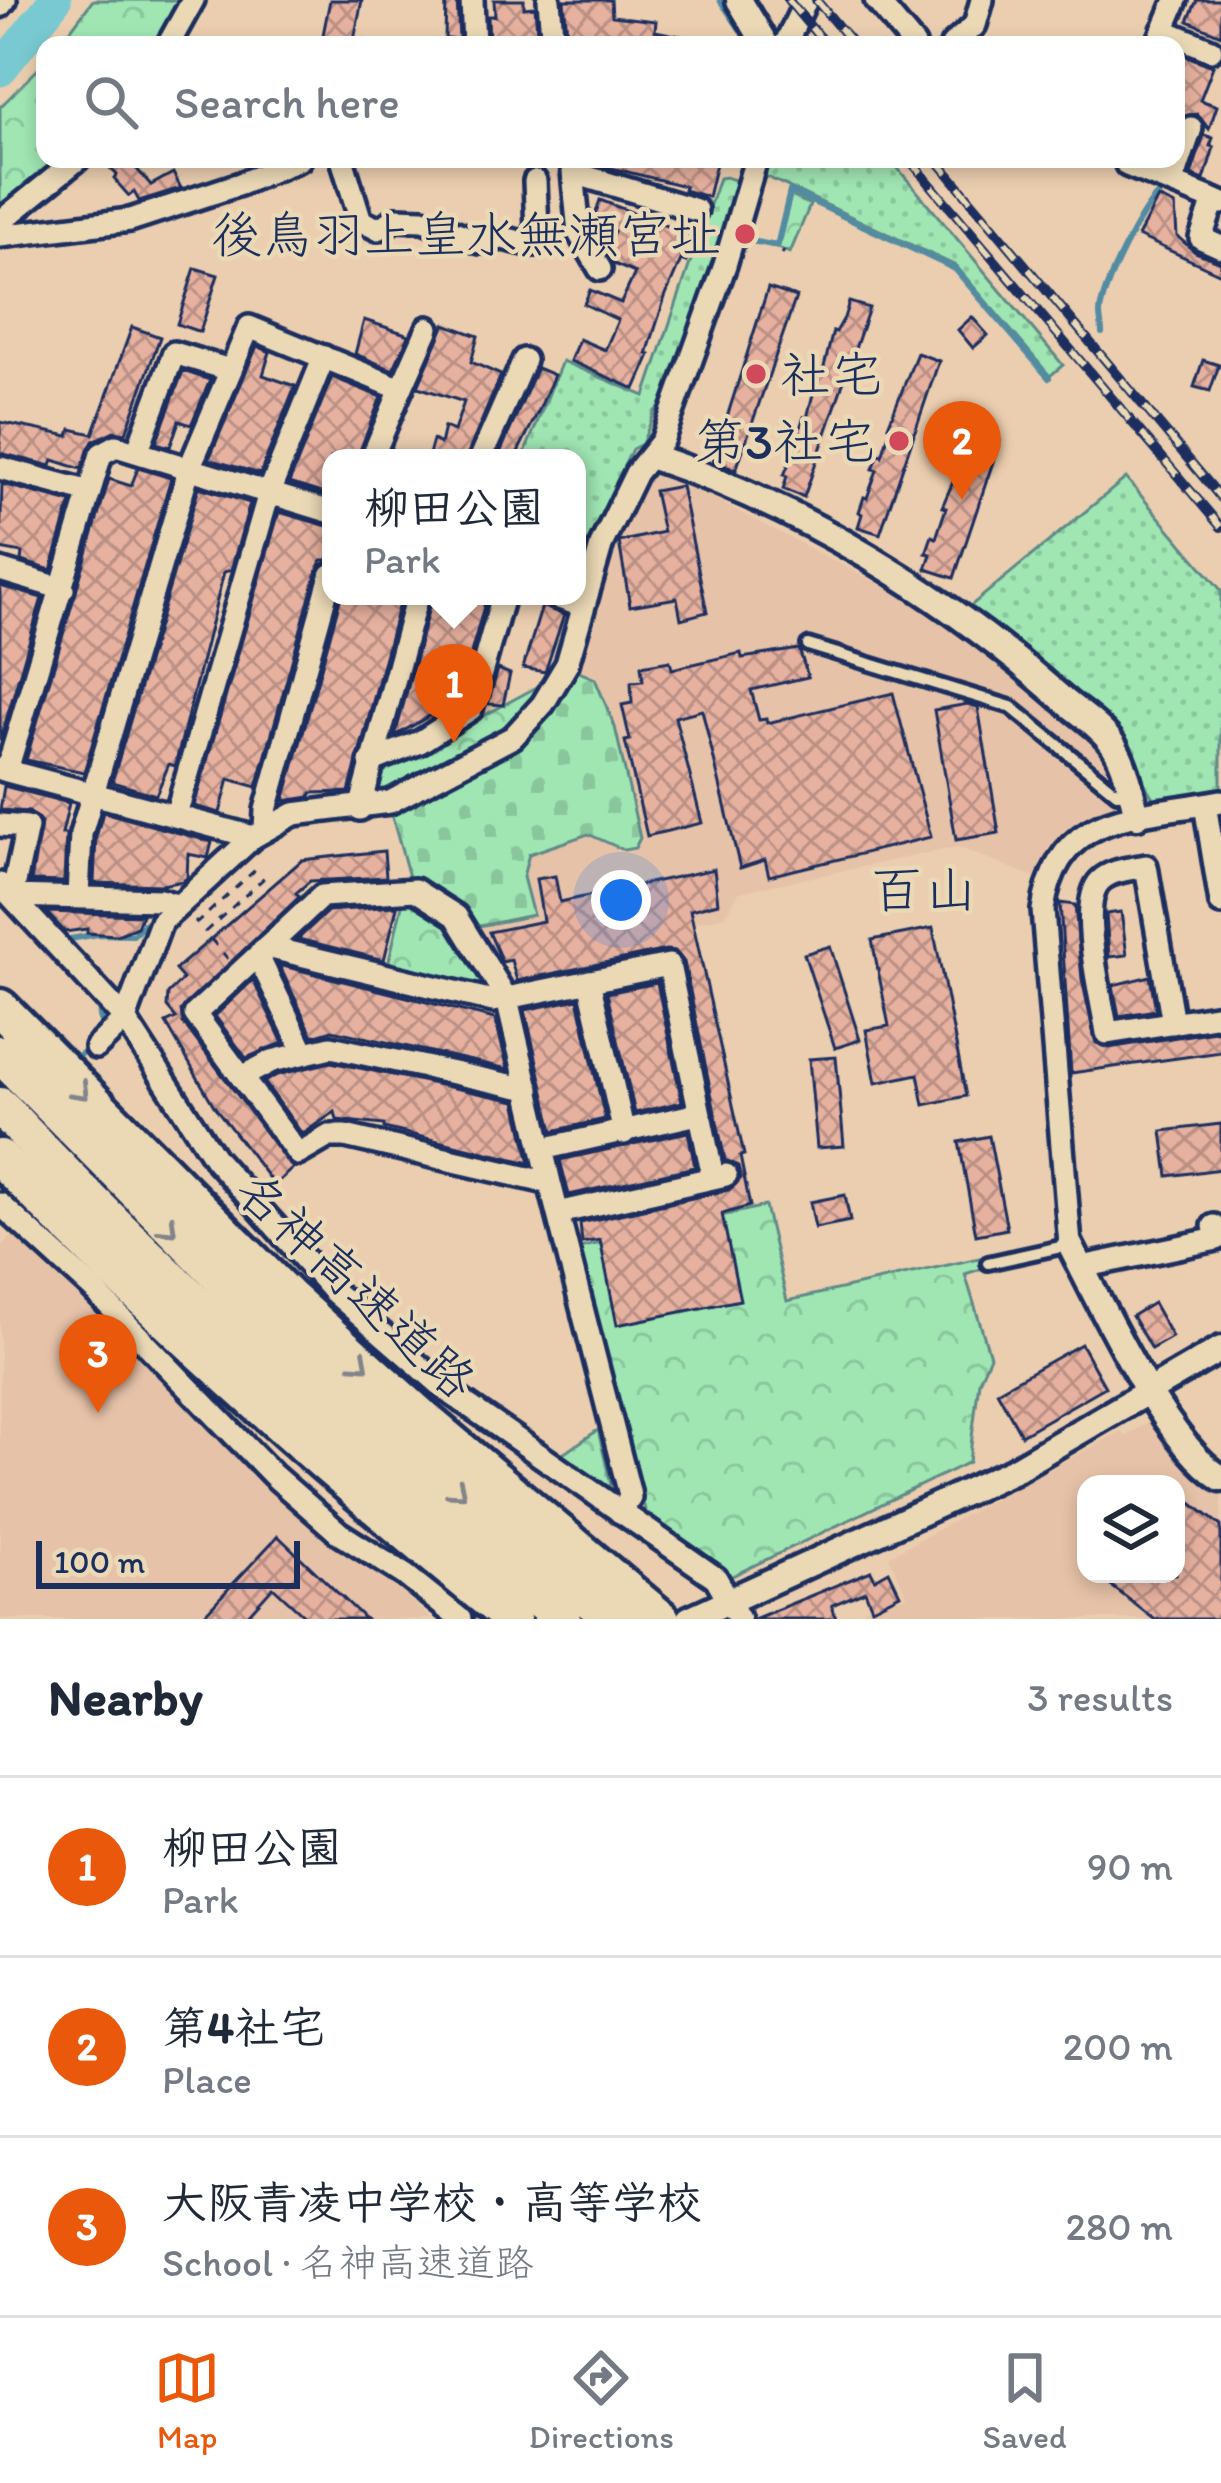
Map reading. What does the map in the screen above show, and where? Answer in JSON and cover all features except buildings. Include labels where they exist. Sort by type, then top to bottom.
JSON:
[{"type":"highway","name":"名神高速道路","points":[[0,1008],[287,1295],[428,1423],[661,1619]]},
{"type":"highway","name":"名神高速道路","points":[[0,1054],[293,1347],[613,1619]]},
{"type":"highway","points":[[0,1106],[127,1236],[334,1431],[562,1619]]},
{"type":"highway","points":[[0,1158],[216,1367],[368,1503],[512,1619]]},
{"type":"street","points":[[173,36],[193,0]]},
{"type":"street","points":[[472,0],[474,36]]},
{"type":"street","points":[[549,0],[552,36]]},
{"type":"street","points":[[739,0],[761,36]]},
{"type":"street","points":[[789,36],[806,0]]},
{"type":"street","points":[[962,36],[975,25],[982,0]]},
{"type":"street","points":[[1161,36],[1176,0]]},
{"type":"street","points":[[885,4],[908,36]]},
{"type":"street","points":[[1185,44],[1211,50]]},
{"type":"street","points":[[1185,146],[1191,128]]},
{"type":"street","points":[[0,222],[67,168]]},
{"type":"street","points":[[0,236],[130,220],[278,168]]},
{"type":"street","points":[[345,168],[362,220],[377,229],[396,219],[423,220],[480,242],[503,238],[532,245],[537,231],[535,181]]},
{"type":"street","points":[[573,168],[579,233],[599,268]]},
{"type":"street","points":[[579,168],[696,210]]},
{"type":"street","points":[[586,596],[602,544],[636,473],[652,457],[724,265],[753,168]]},
{"type":"street","points":[[1138,168],[1217,201],[1201,238],[1221,247]]},
{"type":"street","points":[[1173,181],[1177,168]]},
{"type":"street","points":[[78,896],[81,834],[189,469],[249,327],[401,389]]},
{"type":"street","points":[[376,449],[428,328]]},
{"type":"street","points":[[137,452],[174,353],[230,370]]},
{"type":"street","points":[[176,815],[269,494],[324,357]]},
{"type":"street","points":[[485,449],[524,360]]},
{"type":"street","points":[[259,832],[3,770],[63,589],[101,454],[116,446],[322,509]]},
{"type":"street","points":[[652,457],[730,488],[915,583],[1039,678],[1112,743],[1134,803]]},
{"type":"street","points":[[0,468],[90,492]]},
{"type":"street","points":[[0,570],[63,589]]},
{"type":"street","points":[[259,832],[322,605]]},
{"type":"street","points":[[360,809],[414,605]]},
{"type":"street","points":[[370,762],[420,742],[471,709],[500,605]]},
{"type":"street","points":[[96,1047],[125,1019],[154,935],[259,832],[293,814],[390,802],[513,737],[543,704],[567,664],[580,605]]},
{"type":"street","points":[[1221,903],[1213,802],[1134,803],[1085,831],[1061,854],[1047,882],[1043,910],[1076,1256],[1175,1434],[1204,1467],[1221,1478]]},
{"type":"street","points":[[0,824],[27,827],[6,890]]},
{"type":"street","points":[[1173,1023],[1146,866],[1111,873],[1099,882],[1089,910],[1106,1033],[1221,1016]]},
{"type":"street","points":[[6,890],[160,900],[183,911]]},
{"type":"street","points":[[6,890],[125,1019],[215,1159],[333,1291],[449,1392],[716,1578],[733,1610]]},
{"type":"street","points":[[550,1184],[345,1136],[329,1136],[298,1154],[195,1014],[322,896],[415,890],[456,916],[507,999],[629,1491],[630,1498],[620,1512]]},
{"type":"street","points":[[262,952],[493,1001],[669,965],[698,1114],[720,1176],[558,1214]]},
{"type":"street","points":[[262,952],[304,1052]]},
{"type":"street","points":[[589,982],[624,1132]]},
{"type":"street","points":[[242,1077],[272,1060],[331,1047],[529,1089]]},
{"type":"street","points":[[542,1149],[698,1114]]},
{"type":"street","points":[[5,1219],[92,1288],[273,1475],[339,1533],[405,1574],[460,1619]]},
{"type":"street","points":[[1076,1256],[1217,1239]]},
{"type":"street","points":[[689,1619],[733,1610],[1012,1471],[1221,1349]]},
{"type":"lane","points":[[808,645],[1011,707],[1134,803]]},
{"type":"lane","points":[[988,1263],[1076,1256]]},
{"type":"path","points":[[183,911],[197,923],[254,872],[263,879],[205,932],[239,973]]},
{"type":"shaded area","points":[[662,472],[918,604],[1041,689],[1105,744],[1118,812],[1088,821],[1063,836],[1039,879],[958,847],[739,892],[725,916],[497,964],[475,927],[533,915],[523,877],[529,854],[588,834],[624,850],[640,839],[615,727],[595,679],[570,668],[610,545],[639,485]]},
{"type":"shaded area","points":[[13,1235],[77,1290],[249,1472],[431,1619],[0,1619],[0,1249]]},
{"type":"shaded area","points":[[1154,1418],[1221,1489],[1221,1619],[849,1619],[873,1605],[907,1596],[889,1556],[1121,1431],[1125,1437]]},
{"type":"green space","points":[[93,0],[183,0],[163,36],[66,36]]},
{"type":"green space","points":[[36,71],[36,168],[54,168],[0,211],[0,107]]},
{"type":"green space","points":[[764,168],[898,168],[1063,365],[1050,376],[956,266],[761,174]]},
{"type":"green space","points":[[719,178],[735,180],[738,185],[666,403],[655,411],[642,444],[632,449],[586,548],[586,449],[526,449],[562,361],[645,396]]},
{"type":"green space","points":[[791,196],[810,205],[790,253],[778,248]]},
{"type":"green space","points":[[1126,478],[1221,590],[1221,788],[1155,801],[1114,734],[968,608]]},
{"type":"green space","points":[[570,668],[595,679],[615,727],[640,838],[635,848],[624,850],[588,834],[529,854],[523,877],[533,915],[475,927],[411,884],[391,813],[497,761],[547,707]]},
{"type":"green space","points":[[546,682],[532,702],[496,734],[390,793],[370,797],[376,774]]},
{"type":"green space","points":[[403,901],[431,913],[453,932],[485,984],[482,992],[387,969]]},
{"type":"green space","points":[[765,1206],[787,1301],[979,1258],[981,1269],[965,1274],[990,1356],[979,1381],[969,1462],[730,1577],[646,1514],[579,1248]]},
{"type":"green space","points":[[598,1430],[611,1485],[604,1490],[557,1458]]},
{"type":"waterway","points":[[0,70],[55,0]]},
{"type":"waterway","points":[[720,0],[745,36]]},
{"type":"waterway","points":[[740,244],[741,239],[777,246],[790,191],[955,269],[1049,378]]},
{"type":"waterway","points":[[1102,333],[1102,303],[1114,269],[1160,193]]},
{"type":"waterway","points":[[649,441],[662,410]]},
{"type":"waterway","points":[[178,891],[231,842]]},
{"type":"waterway","points":[[59,941],[98,934],[133,935],[155,914]]},
{"type":"waterway","points":[[30,932],[99,1008],[102,1029]]},
{"type":"waterway","points":[[76,1058],[91,1044]]},
{"type":"railway","points":[[788,0],[818,36]]},
{"type":"railway","points":[[816,0],[846,36]]},
{"type":"railway","points":[[917,168],[1221,527]]},
{"type":"railway","points":[[944,168],[1221,498]]},
{"type":"place","name":"後鳥羽上皇水無瀬宮址","points":[[745,234]]},
{"type":"place","name":"社宅","points":[[756,374]]},
{"type":"place","name":"第3社宅","points":[[899,441]]},
{"type":"place","name":"第4社宅","points":[[962,500]]},
{"type":"place","name":"柳田公園","points":[[454,743]]},
{"type":"place","name":"大阪青凌中学校・高等学校","points":[[98,1413]]},
{"type":"district","name":"百山","points":[[924,889]]}]
